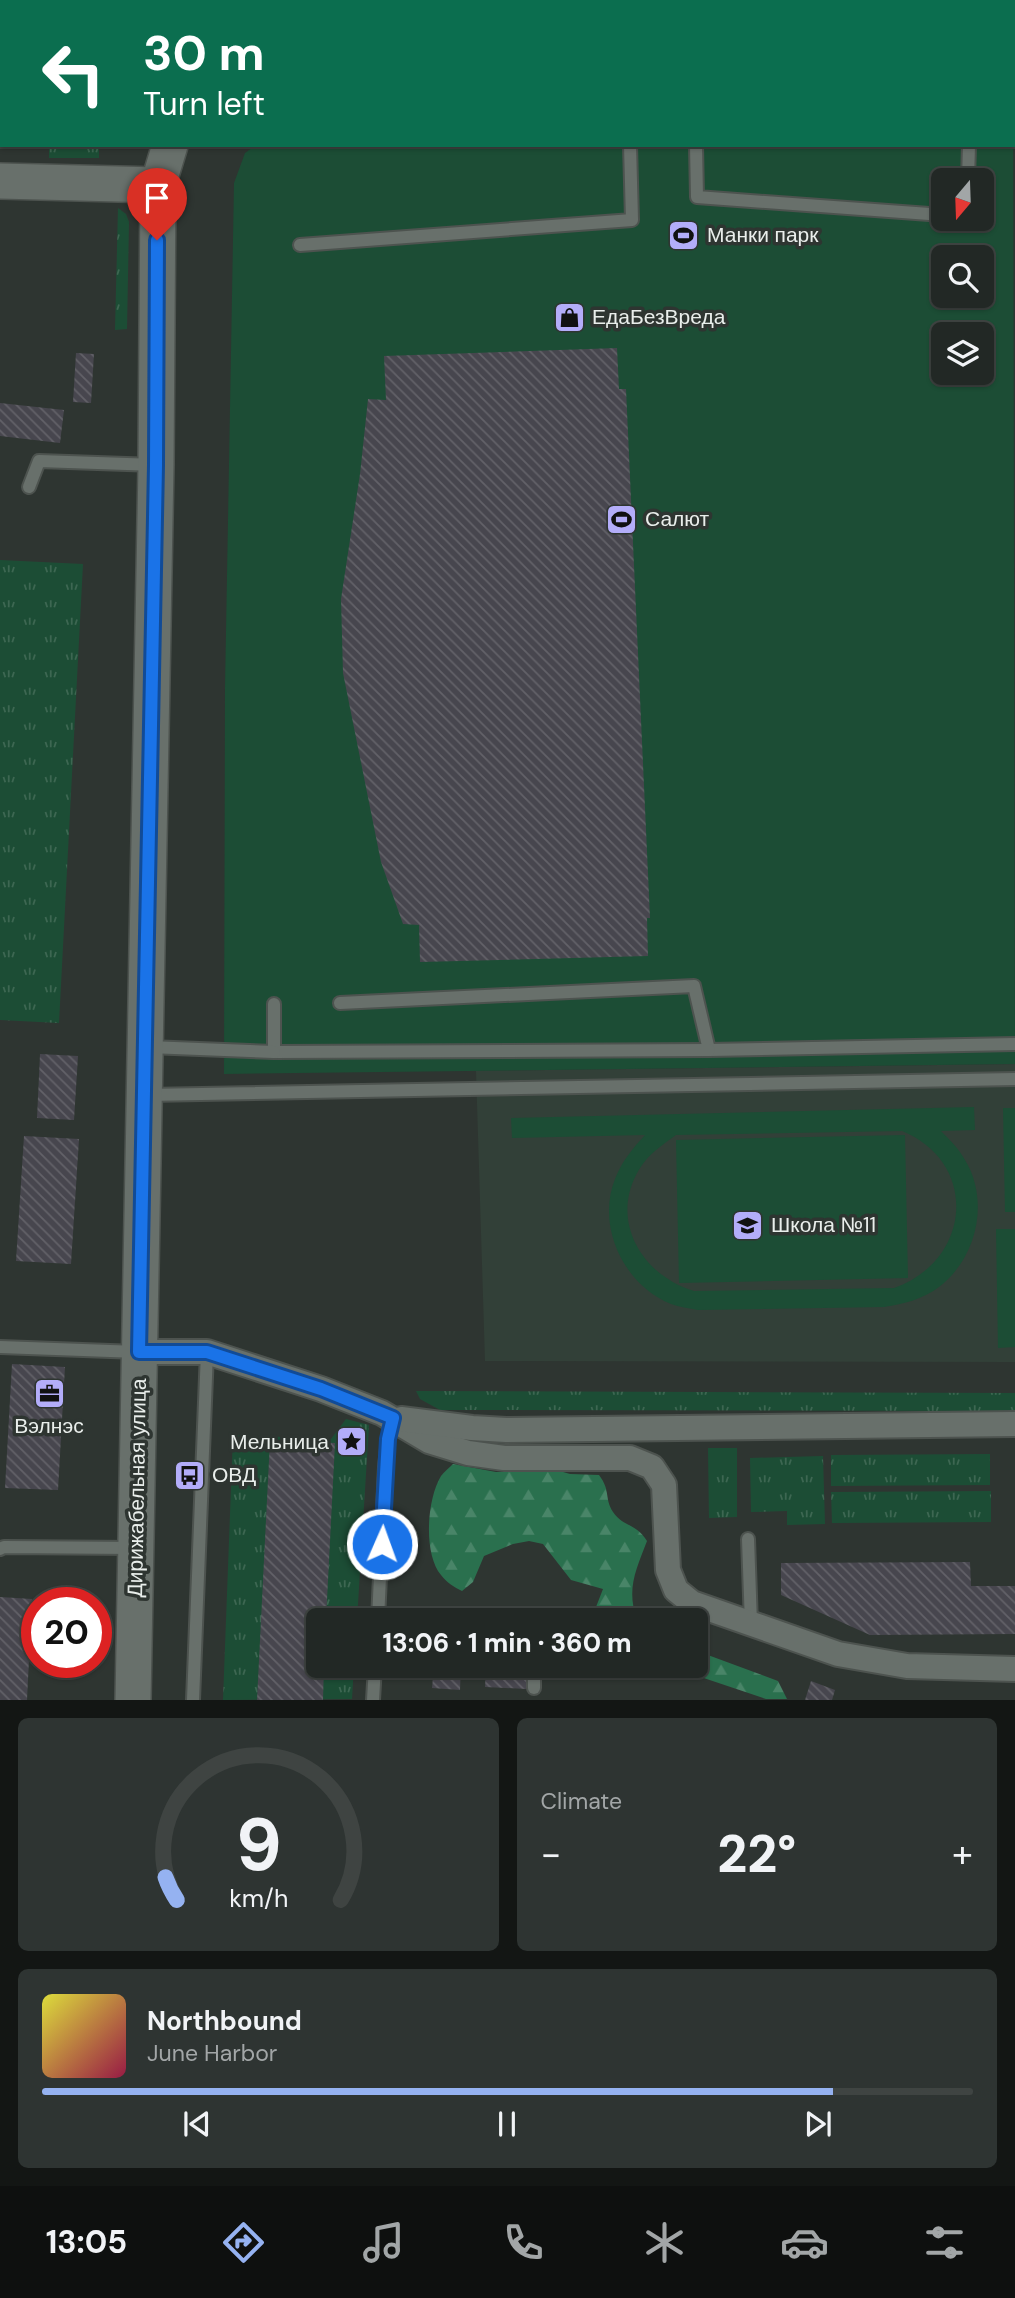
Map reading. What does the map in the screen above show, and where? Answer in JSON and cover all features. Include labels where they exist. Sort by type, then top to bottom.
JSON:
[{"type":"main road","name":"Дирижабельная улица","points":[[133,1699],[156,465],[158,185],[169,147]]},
{"type":"main road","points":[[0,181],[158,185]]},
{"type":"street","points":[[139,1352],[207,1352],[321,1389],[393,1418],[429,1441],[468,1453],[504,1458],[630,1458],[652,1467],[664,1485],[667,1570],[676,1590],[692,1603],[838,1654],[907,1667],[1015,1669]]},
{"type":"street","points":[[393,1418],[506,1430],[1015,1424]]},
{"type":"lane","points":[[300,245],[632,220],[630,147]]},
{"type":"lane","points":[[696,147],[697,197],[931,214]]},
{"type":"lane","points":[[968,168],[969,147]]},
{"type":"lane","points":[[29,487],[39,461],[156,465]]},
{"type":"lane","points":[[340,1003],[694,986],[709,1050]]},
{"type":"lane","points":[[274,1004],[274,1052]]},
{"type":"lane","points":[[145,1046],[274,1052],[709,1050],[1015,1044]]},
{"type":"lane","points":[[144,1096],[1015,1079]]},
{"type":"lane","points":[[0,1347],[139,1352]]},
{"type":"lane","points":[[193,1699],[207,1352]]},
{"type":"lane","points":[[379,1608],[385,1467],[393,1418]]},
{"type":"lane","points":[[748,1539],[751,1624]]},
{"type":"lane","points":[[0,1549],[137,1548]]},
{"type":"lane","points":[[373,1699],[374,1678]]},
{"type":"lane","points":[[534,1678],[534,1688]]},
{"type":"shaded area","name":"Школа №11","points":[[1015,1064],[1015,1362],[485,1361],[476,1071]]},
{"type":"green space","points":[[49,147],[99,147],[99,158],[49,158]]},
{"type":"green space","name":"Салют","points":[[253,147],[1013,147],[1015,1064],[224,1074],[225,688],[234,183],[245,153]]},
{"type":"green space","points":[[118,208],[126,214],[129,222],[127,329],[115,330]]},
{"type":"green space","points":[[0,560],[83,564],[59,1023],[0,1020]]},
{"type":"green space","points":[[974,1107],[975,1130],[941,1131],[960,1152],[973,1176],[977,1193],[976,1228],[963,1261],[952,1275],[933,1291],[906,1303],[884,1307],[698,1310],[677,1306],[654,1295],[640,1283],[618,1252],[612,1235],[610,1197],[615,1179],[628,1155],[645,1135],[512,1138],[511,1118]],"holes":[[[902,1131],[927,1146],[944,1165],[954,1188],[956,1211],[951,1235],[939,1257],[920,1275],[894,1288],[694,1291],[675,1283],[645,1258],[635,1243],[629,1225],[627,1206],[631,1187],[640,1168],[652,1154],[676,1135]]]},
{"type":"green space","points":[[1003,1108],[1015,1108],[1015,1212],[1005,1212]]},
{"type":"green space","points":[[905,1135],[908,1278],[679,1283],[676,1140]]},
{"type":"green space","points":[[996,1229],[1015,1229],[1015,1347],[998,1348]]},
{"type":"green space","points":[[416,1391],[1015,1393],[1015,1411],[440,1410],[420,1399]]},
{"type":"green space","points":[[346,1419],[369,1425],[358,1608],[306,1608],[306,1678],[353,1678],[352,1699],[223,1700],[233,1435],[331,1439]]},
{"type":"green space","points":[[708,1448],[737,1448],[737,1517],[709,1518]]},
{"type":"green space","points":[[990,1454],[990,1485],[831,1486],[831,1455]]},
{"type":"green space","points":[[823,1456],[825,1524],[787,1525],[787,1511],[751,1512],[750,1458]]},
{"type":"green space","points":[[453,1464],[496,1472],[556,1470],[570,1474],[599,1475],[613,1512],[647,1541],[632,1589],[634,1608],[596,1608],[603,1589],[571,1580],[543,1544],[529,1541],[513,1544],[484,1556],[473,1582],[462,1591],[448,1583],[435,1565],[429,1540],[430,1512],[441,1476]]},
{"type":"green space","points":[[991,1491],[991,1522],[832,1523],[831,1492]]},
{"type":"green space","points":[[708,1655],[778,1681],[787,1699],[766,1699],[704,1678],[708,1678]]},
{"type":"building","name":"ЕдаБезВреда","points":[[581,308],[582,326],[557,327],[556,309]]},
{"type":"building","points":[[617,348],[619,389],[626,389],[650,918],[647,918],[648,956],[420,962],[419,925],[403,924],[381,862],[343,673],[341,599],[360,474],[368,399],[386,400],[384,356]]},
{"type":"building","points":[[76,353],[94,354],[91,403],[73,402]]},
{"type":"building","points":[[0,403],[64,410],[60,443],[0,436]]},
{"type":"building","points":[[40,1054],[78,1056],[74,1120],[37,1118]]},
{"type":"building","points":[[24,1136],[79,1139],[71,1264],[16,1261]]},
{"type":"building","points":[[12,1364],[65,1367],[58,1490],[5,1488]]},
{"type":"building","points":[[270,1440],[335,1443],[327,1608],[306,1608],[306,1678],[324,1678],[323,1700],[257,1700]]},
{"type":"building","points":[[970,1562],[971,1586],[1015,1586],[1015,1634],[870,1635],[781,1595],[781,1563]]},
{"type":"building","points":[[0,1597],[21,1598],[21,1678],[28,1678],[27,1700],[0,1700]]},
{"type":"building","points":[[433,1678],[460,1678],[460,1690],[432,1688]]},
{"type":"building","points":[[485,1678],[526,1678],[526,1689],[485,1687]]},
{"type":"building","points":[[811,1681],[835,1690],[832,1700],[805,1700]]},
{"type":"place","name":"Манки парк","points":[[684,235]]},
{"type":"place","name":"ЕдаБезВреда","points":[[569,317]]},
{"type":"place","name":"Салют","points":[[622,519]]},
{"type":"place","name":"Школа №11","points":[[748,1225]]},
{"type":"place","name":"Вэлнэс","points":[[49,1394]]},
{"type":"place","name":"Мельница","points":[[352,1442]]},
{"type":"place","name":"ОВД","points":[[189,1475]]},
{"type":"route","points":[[157,240],[156,465],[139,1352],[207,1352],[321,1389],[393,1418],[385,1467],[382,1544]]}]
